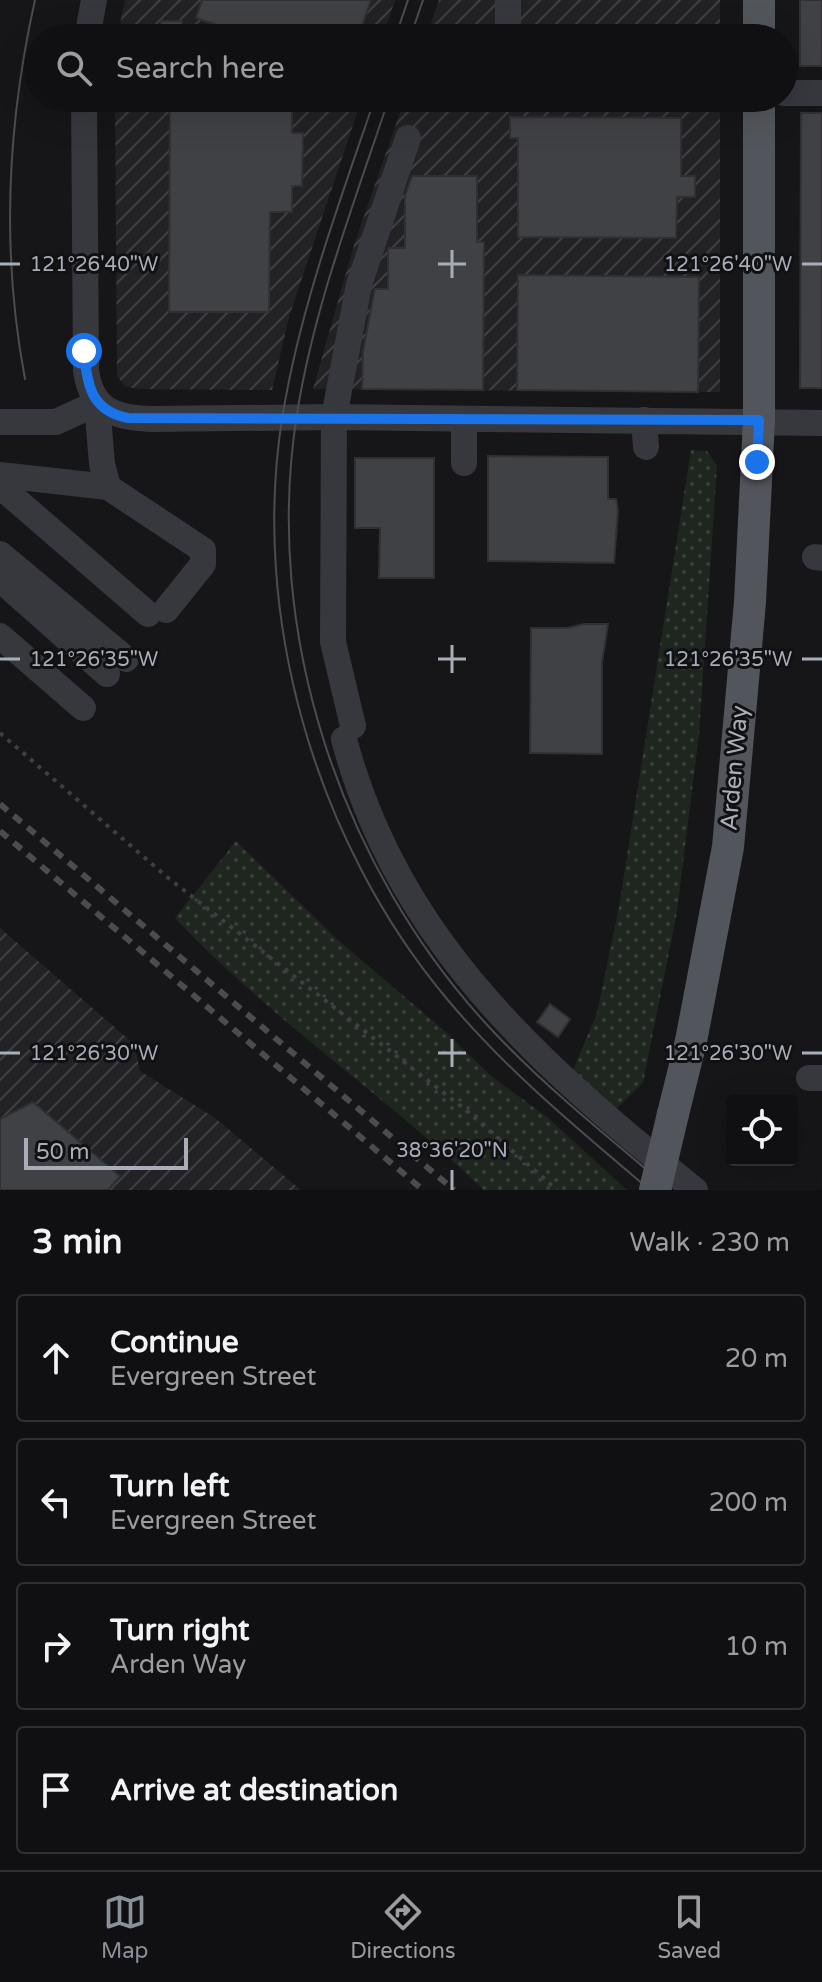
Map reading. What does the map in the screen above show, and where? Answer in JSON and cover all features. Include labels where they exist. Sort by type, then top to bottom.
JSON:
[{"type":"main road","points":[[759,0],[759,24]]},
{"type":"main road","name":"Arden Way","points":[[655,1190],[691,1041],[728,847],[750,602],[759,420],[759,112]]},
{"type":"street","points":[[90,24],[94,0]]},
{"type":"street","points":[[508,0],[508,24]]},
{"type":"street","points":[[798,93],[822,93]]},
{"type":"street","points":[[84,112],[84,351],[87,383],[104,411],[128,418],[759,420],[822,423]]},
{"type":"street","points":[[408,138],[359,285],[334,417],[333,642],[353,773],[393,863],[441,946],[509,1026],[587,1103],[695,1190]]},
{"type":"street","points":[[0,422],[56,422],[97,403]]},
{"type":"street","points":[[97,403],[102,464],[108,487]]},
{"type":"street","points":[[464,420],[464,463]]},
{"type":"street","points":[[644,420],[646,447]]},
{"type":"street","points":[[0,475],[108,487],[203,550],[203,564],[157,612],[0,486]]},
{"type":"street","points":[[0,554],[117,666],[0,579]]},
{"type":"street","points":[[0,636],[83,708]]},
{"type":"path","points":[[0,733],[167,877],[467,1111],[557,1190]]},
{"type":"shaded area","points":[[125,0],[395,0],[387,24],[120,24]]},
{"type":"shaded area","points":[[439,0],[720,0],[720,24],[431,24]]},
{"type":"shaded area","points":[[115,112],[357,112],[289,317],[272,390],[137,389],[125,386],[117,376]]},
{"type":"shaded area","points":[[400,112],[720,112],[720,392],[313,389],[354,245]]},
{"type":"shaded area","points":[[691,450],[707,451],[717,466],[699,734],[677,912],[643,1083],[613,1112],[571,1075],[597,1013],[619,907]]},
{"type":"shaded area","points":[[236,841],[338,940],[447,1033],[491,1076],[547,1117],[627,1190],[484,1190],[249,989],[175,918]]},
{"type":"shaded area","points":[[0,928],[134,1044],[140,1071],[215,1118],[301,1190],[0,1190]]},
{"type":"building","points":[[202,0],[371,0],[363,24],[214,24],[196,18]]},
{"type":"building","points":[[800,0],[822,0],[822,66],[800,66]]},
{"type":"building","points":[[161,21],[182,21],[182,24],[161,24]]},
{"type":"building","points":[[170,112],[292,112],[292,133],[303,133],[302,186],[292,186],[292,212],[270,212],[269,312],[169,312]]},
{"type":"building","points":[[801,113],[822,113],[822,388],[800,388]]},
{"type":"building","points":[[510,117],[681,118],[681,176],[695,176],[695,197],[677,197],[676,238],[518,237],[518,138],[510,138]]},
{"type":"building","points":[[412,176],[477,176],[477,242],[484,242],[483,390],[362,389],[363,352],[374,293],[375,289],[388,289],[388,248],[405,248],[405,196]]},
{"type":"building","points":[[518,275],[699,277],[698,392],[517,390]]},
{"type":"building","points":[[488,456],[608,457],[608,499],[616,499],[618,510],[614,563],[488,561]]},
{"type":"building","points":[[355,458],[434,458],[434,578],[379,578],[380,528],[355,528]]},
{"type":"building","points":[[608,624],[602,663],[602,754],[530,753],[531,628],[567,628]]},
{"type":"building","points":[[550,1004],[570,1019],[558,1037],[537,1022]]},
{"type":"building","points":[[33,1102],[120,1176],[108,1190],[0,1190],[0,1119]]},
{"type":"tram line","points":[[30,24],[35,0]]},
{"type":"tram line","points":[[400,24],[408,0]]},
{"type":"tram line","points":[[415,24],[423,0]]},
{"type":"tram line","points":[[24,59],[13,141],[10,236],[12,284],[25,379]]},
{"type":"tram line","points":[[370,112],[311,293],[283,413],[275,490],[276,568],[285,646],[303,723],[329,798],[361,870],[401,937],[447,999],[494,1051],[544,1099],[650,1190]]},
{"type":"tram line","points":[[384,112],[349,215],[304,374],[289,496],[291,579],[303,662],[324,743],[354,821],[392,895],[437,965],[490,1028],[533,1071],[671,1190]]},
{"type":"railway","points":[[0,804],[454,1190]]},
{"type":"railway","points":[[0,831],[423,1190]]},
{"type":"route","points":[[84,351],[87,383],[97,403],[104,411],[128,418],[759,420],[757,462]]}]
